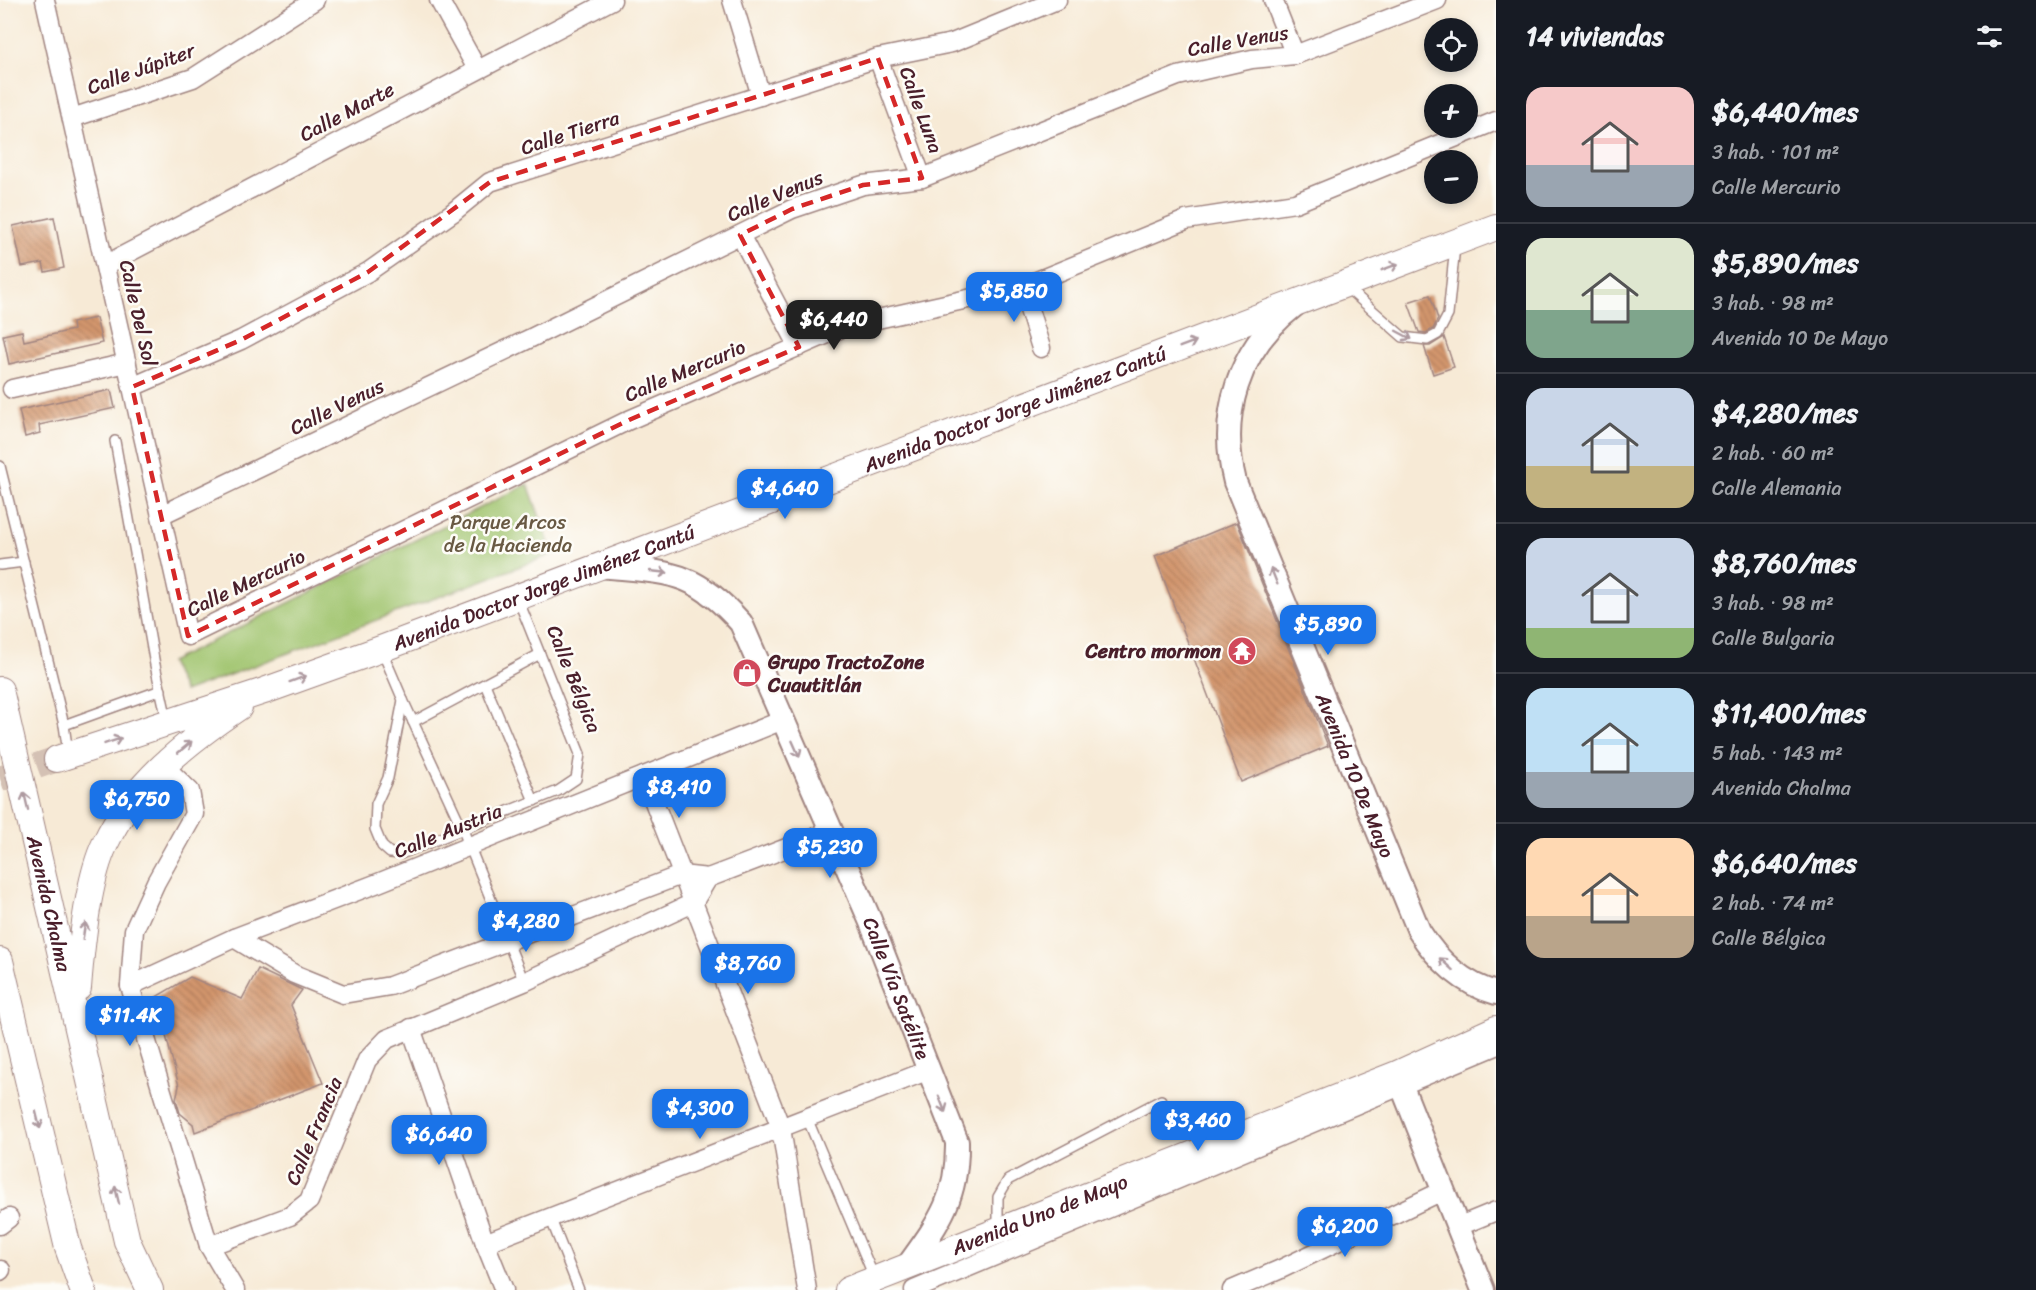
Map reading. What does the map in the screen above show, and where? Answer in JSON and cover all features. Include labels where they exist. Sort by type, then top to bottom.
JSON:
[{"type":"main road","name":"Avenida Doctor Jorge Jiménez Cantú","points":[[63,757],[264,691],[381,649],[1496,227]]},
{"type":"main road","name":"Avenida Chalma","points":[[0,690],[128,1241],[150,1290]]},
{"type":"main road","points":[[76,1010],[85,924],[104,844],[137,795],[164,766],[194,739],[264,691]]},
{"type":"main road","points":[[0,961],[68,1248],[83,1290]]},
{"type":"main road","name":"Avenida Uno de Mayo","points":[[848,1290],[998,1230],[1399,1080],[1496,1029]]},
{"type":"main road","points":[[0,1048],[29,1086]]},
{"type":"main road","points":[[128,1241],[165,1290]]},
{"type":"street","name":"Calle Del Sol","points":[[47,0],[188,636]]},
{"type":"street","name":"Calle Júpiter","points":[[72,118],[193,78],[315,0]]},
{"type":"street","points":[[439,0],[477,69]]},
{"type":"street","name":"Calle Marte","points":[[105,265],[612,0]]},
{"type":"street","points":[[732,0],[761,96]]},
{"type":"street","name":"Calle Tierra","points":[[132,387],[241,340],[368,272],[452,213],[490,182],[878,58],[952,44],[1057,0]]},
{"type":"street","points":[[1273,0],[1295,55]]},
{"type":"street","name":"Calle Venus","points":[[160,515],[792,209],[863,185],[922,178],[1178,76],[1252,59],[1295,55],[1437,0]]},
{"type":"street","name":"Calle Luna","points":[[878,58],[922,178]]},
{"type":"street","name":"Calle Mercurio","points":[[188,636],[629,420],[846,326],[1022,287],[1186,220],[1295,203],[1496,121]]},
{"type":"street","points":[[740,235],[798,347]]},
{"type":"street","points":[[1022,287],[1041,348]]},
{"type":"street","name":"Avenida 10 De Mayo","points":[[1298,303],[1276,321],[1258,342],[1237,383],[1228,428],[1235,482],[1419,931],[1449,967],[1475,984],[1496,993]]},
{"type":"street","points":[[12,389],[127,363]]},
{"type":"street","name":"Calle Vía Satélite","points":[[601,566],[670,573],[694,582],[719,598],[741,623],[870,920],[957,1142],[958,1173],[948,1203],[934,1230],[909,1264]]},
{"type":"street","name":"Calle Austria","points":[[130,986],[234,938],[467,838],[644,776],[783,720]]},
{"type":"street","points":[[164,766],[190,791],[194,814],[156,882],[134,930],[130,986],[209,1246],[235,1290]]},
{"type":"street","points":[[644,776],[782,1128],[807,1290]]},
{"type":"street","points":[[234,938],[294,974],[343,994],[390,986],[681,875],[708,878],[831,831]]},
{"type":"street","points":[[693,903],[708,878]]},
{"type":"street","name":"Calle Francia","points":[[209,1246],[290,1216],[309,1201],[368,1060],[387,1040],[524,982],[693,903]]},
{"type":"street","points":[[411,1028],[485,1243],[504,1290]]},
{"type":"street","points":[[914,1290],[1399,1080],[1496,1046]]},
{"type":"street","points":[[485,1243],[929,1070]]},
{"type":"street","points":[[1399,1080],[1482,1290]]},
{"type":"street","points":[[1232,1290],[1281,1269],[1442,1191]]},
{"type":"street","points":[[1456,1227],[1496,1211]]},
{"type":"lane","points":[[1344,285],[1403,337],[1427,340],[1438,334],[1448,315],[1456,241]]},
{"type":"lane","points":[[115,441],[168,722]]},
{"type":"lane","points":[[0,466],[64,725],[63,757]]},
{"type":"lane","points":[[0,565],[24,562]]},
{"type":"lane","name":"Calle Bélgica","points":[[517,597],[580,754],[576,779],[534,801]]},
{"type":"lane","points":[[381,649],[467,838],[524,982]]},
{"type":"lane","points":[[413,722],[540,654]]},
{"type":"lane","points":[[403,700],[388,778],[376,804],[375,829],[382,846],[390,853],[401,854],[467,838],[534,801],[485,684]]},
{"type":"lane","points":[[64,725],[161,690]]},
{"type":"lane","points":[[998,1230],[998,1197],[1008,1180],[1161,1100]]},
{"type":"lane","points":[[807,1118],[875,1279]]},
{"type":"lane","points":[[550,1217],[579,1290]]},
{"type":"highlighted area","points":[[878,58],[922,178],[863,185],[792,209],[740,235],[799,347],[629,420],[188,636],[132,387],[241,340],[368,272],[490,182]]},
{"type":"green space","name":"Parque Arcos de la Hacienda","points":[[528,484],[553,554],[184,692],[170,662]]},
{"type":"building","points":[[54,217],[64,268],[45,272],[43,263],[22,267],[13,226]]},
{"type":"building","points":[[1430,295],[1438,319],[1433,329],[1426,333],[1419,332],[1408,302]]},
{"type":"building","points":[[96,318],[102,343],[9,364],[3,335],[22,331],[24,341],[73,330],[72,323]]},
{"type":"building","points":[[1444,337],[1454,367],[1433,374],[1424,346],[1430,346]]},
{"type":"building","points":[[111,390],[115,408],[39,425],[40,433],[25,437],[19,410]]},
{"type":"building","name":"Centro mormon","points":[[1237,522],[1328,746],[1241,782],[1155,556]]},
{"type":"building","points":[[258,969],[302,990],[291,1005],[323,1083],[195,1132],[193,1124],[180,1113],[176,1099],[179,1086],[156,997],[190,977],[242,999]]},
{"type":"tunnel","points":[[0,779],[57,759]]},
{"type":"place","name":"Centro mormon","points":[[1242,651]]},
{"type":"place","name":"Grupo TractoZone Cuautitlán","points":[[747,673]]}]
